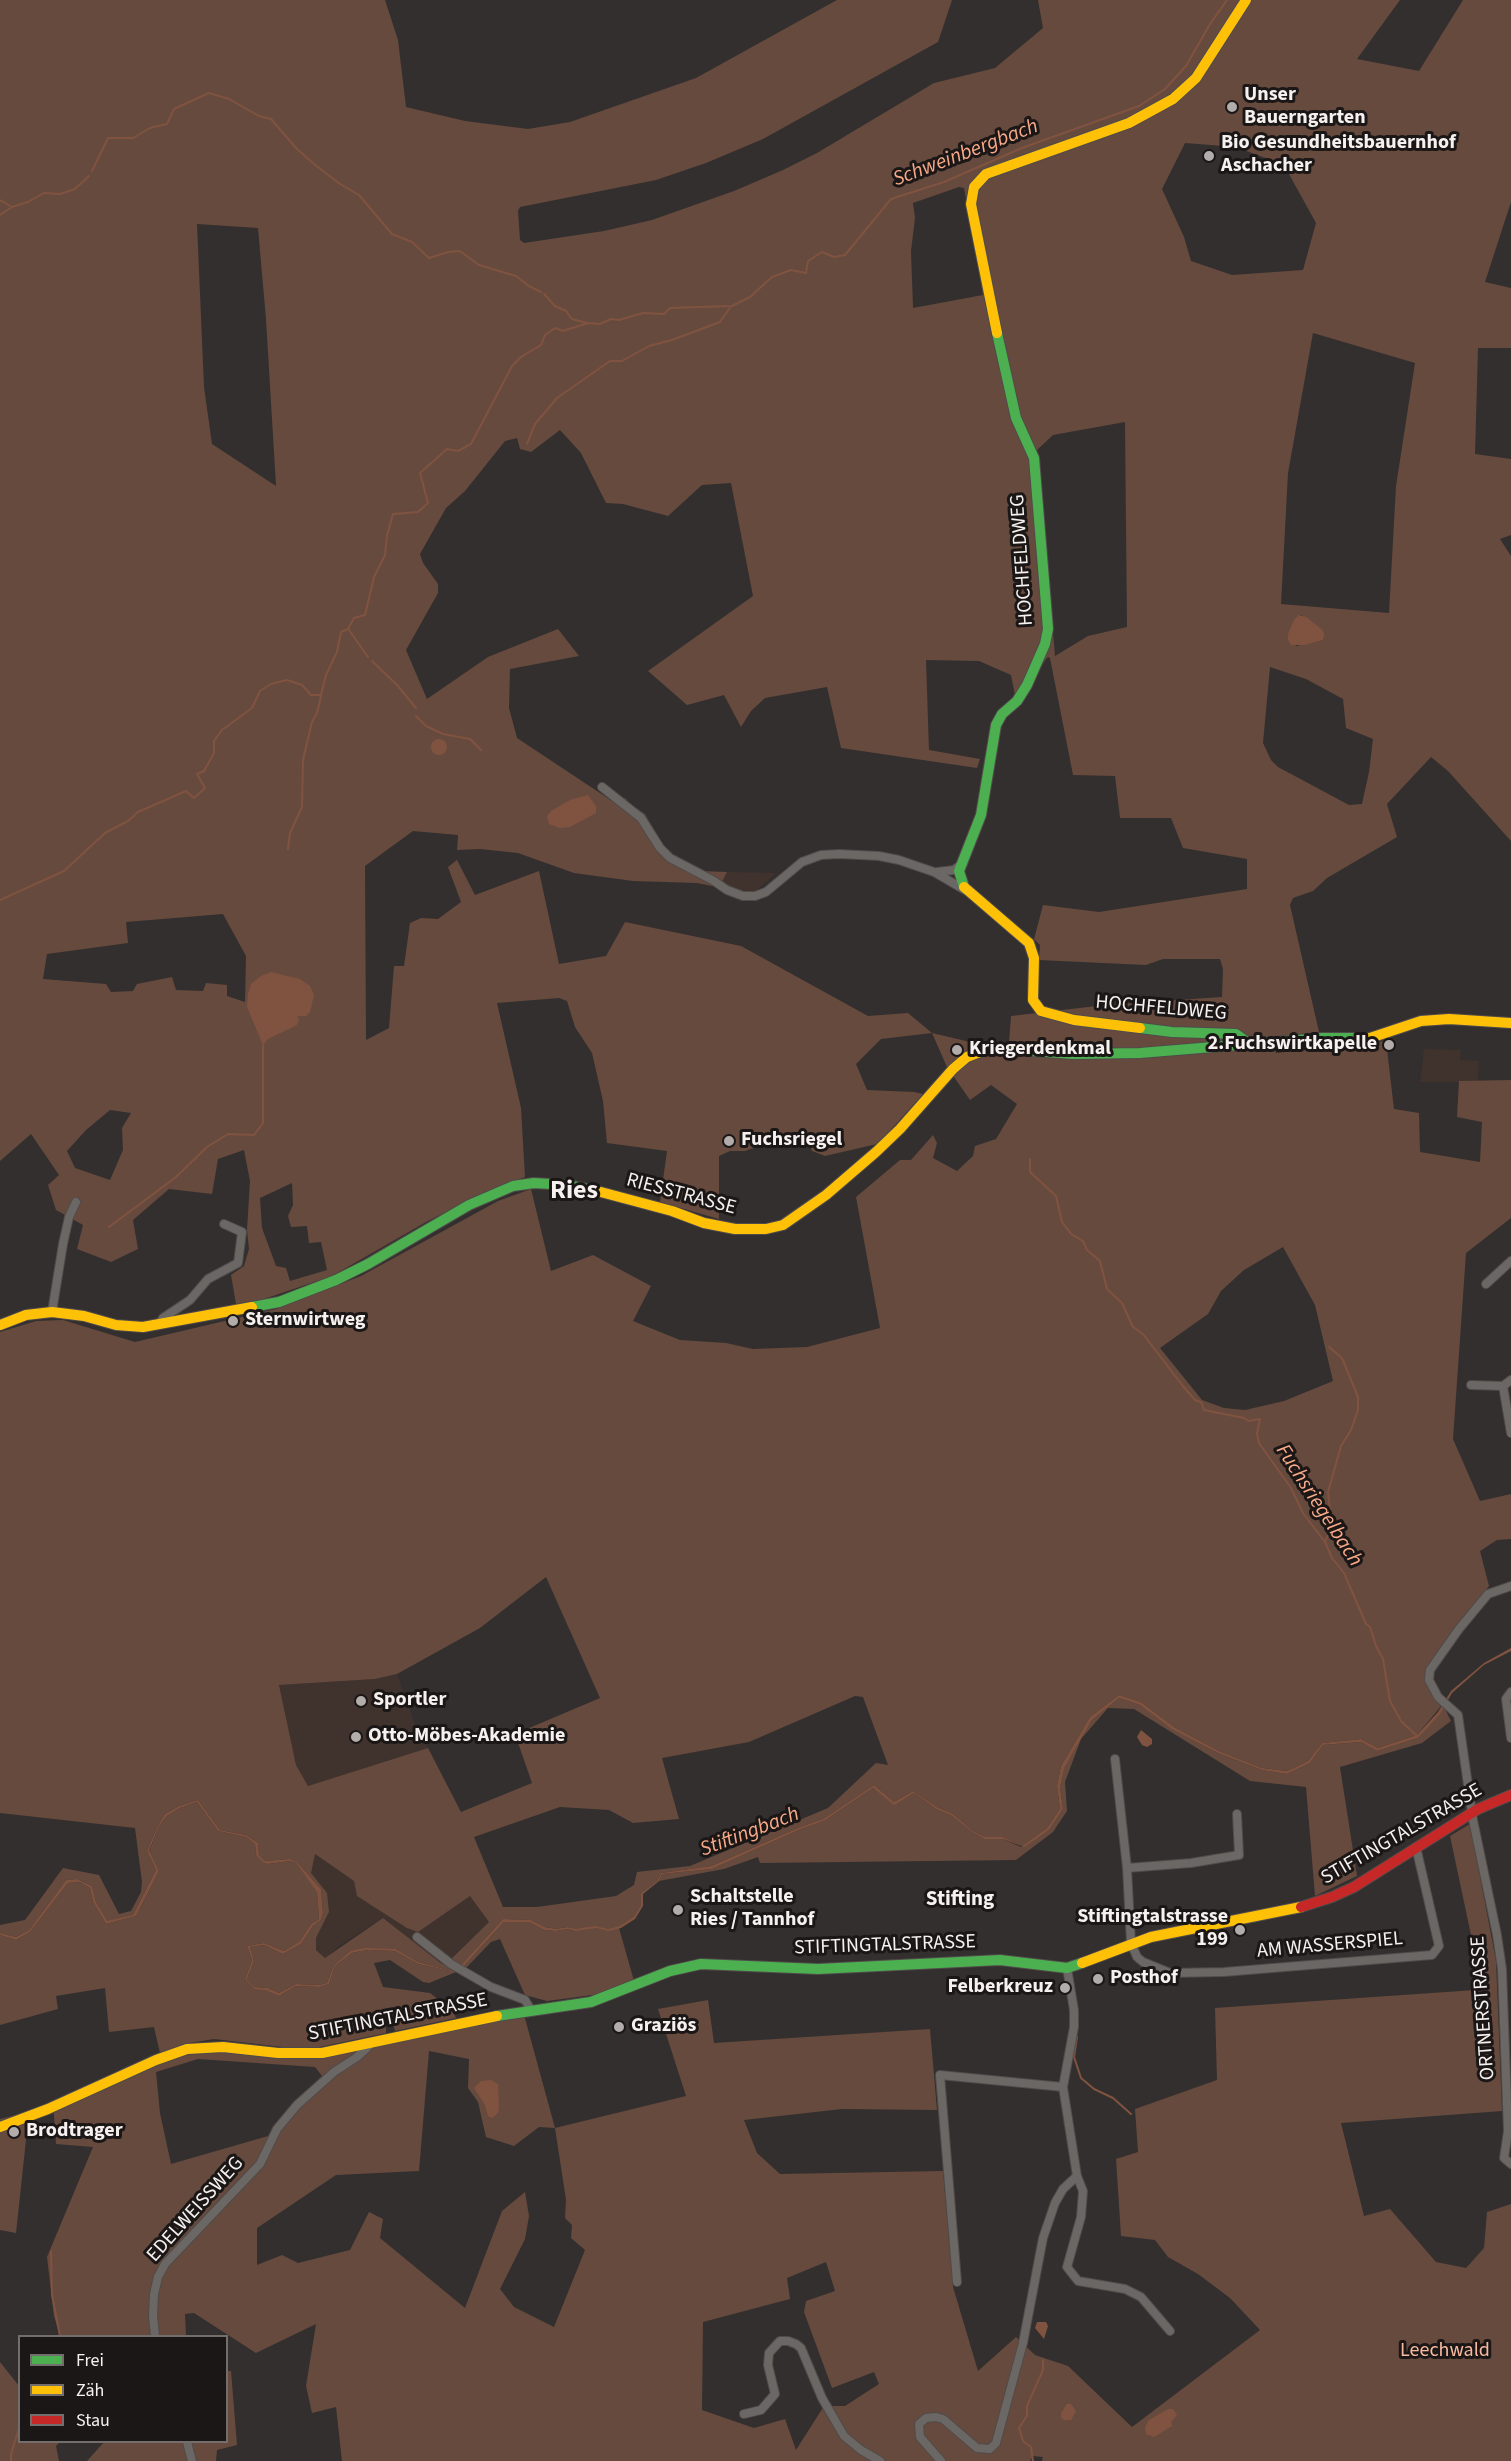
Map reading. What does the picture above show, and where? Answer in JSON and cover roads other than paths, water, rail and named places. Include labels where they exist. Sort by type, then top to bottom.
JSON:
[{"type":"street","name":"HOCHFELDWEG","points":[[1246,0],[1196,78],[1173,99],[1129,123],[986,174],[974,187],[971,204],[1002,359],[1016,418],[1034,458],[1048,629],[1045,644],[1027,685],[1017,701],[1002,714],[996,725],[981,815],[959,878],[965,890],[1029,943],[1034,958],[1033,1000],[1041,1011],[1074,1020],[1172,1032],[1236,1034],[1250,1044]]},
{"type":"street","points":[[602,787],[641,818],[660,848],[670,858],[682,867],[743,896],[755,896],[766,892],[802,862],[821,855],[879,856],[944,873],[962,864]]},
{"type":"street","points":[[934,872],[965,890]]},
{"type":"street","name":"RIESSTRASSE","points":[[0,1324],[26,1315],[52,1312],[67,1313],[127,1327],[159,1325],[279,1302],[336,1280],[469,1205],[513,1186],[543,1183],[567,1185],[640,1202],[704,1223],[735,1229],[766,1229],[783,1225],[826,1195],[876,1152],[900,1129],[953,1069],[967,1057],[990,1048],[1101,1055],[1322,1038],[1368,1038],[1431,1020],[1511,1023]]},
{"type":"street","points":[[52,1312],[63,1244],[69,1217],[76,1202]]},
{"type":"street","points":[[159,1325],[163,1318],[190,1300],[204,1283],[238,1263],[242,1232],[224,1224]]},
{"type":"street","points":[[1486,1284],[1511,1261]]},
{"type":"street","points":[[1471,1385],[1503,1386],[1511,1380]]},
{"type":"street","points":[[1503,1386],[1511,1433]]},
{"type":"street","name":"ORTNERSTRASSE","points":[[1511,1587],[1488,1594],[1459,1629],[1431,1670],[1429,1680],[1438,1697],[1458,1715],[1472,1813],[1497,1935],[1502,1969],[1503,2050],[1508,2131],[1504,2158],[1511,2164]]},
{"type":"street","points":[[1511,1692],[1506,1700],[1511,1738]]},
{"type":"street","points":[[1115,1759],[1127,1868],[1131,1943]]},
{"type":"street","name":"STIFTINGTALSTRASSE","points":[[0,2127],[48,2109],[156,2060],[187,2049],[223,2047],[310,2055],[531,2010],[606,1998],[670,1971],[701,1964],[818,1969],[999,1960],[1067,1968],[1131,1943],[1320,1901],[1354,1887],[1472,1813],[1511,1796]]},
{"type":"street","points":[[1127,1868],[1191,1863],[1239,1855],[1237,1814]]},
{"type":"street","name":"AM WASSERSPIEL","points":[[1131,1943],[1137,1957],[1143,1962],[1170,1973],[1236,1971],[1432,1955],[1439,1946],[1416,1846]]},
{"type":"street","name":"STIFTINGTALSTRASSE","points":[[417,1937],[451,1964],[491,1988],[525,2000],[531,2010]]},
{"type":"street","points":[[1067,1968],[1074,2010],[1074,2027],[1063,2087],[1077,2176],[1083,2191],[1081,2217],[1067,2267],[1078,2281],[1125,2289],[1141,2297],[1170,2331]]},
{"type":"street","name":"EDELWEISSWEG","points":[[155,2335],[154,2294],[158,2277],[165,2264],[260,2164],[277,2129],[297,2105],[334,2072],[357,2057],[371,2044]]},
{"type":"street","points":[[957,2282],[940,2075],[1063,2087]]},
{"type":"street","points":[[941,2461],[920,2437],[919,2424],[926,2418],[936,2416],[944,2419],[977,2448],[990,2449],[996,2443],[1023,2343],[1043,2238],[1055,2203],[1063,2189],[1077,2176]]},
{"type":"street","points":[[744,2414],[761,2410],[775,2394],[768,2365],[769,2353],[780,2341],[788,2341],[801,2348],[822,2398],[844,2436],[861,2450],[880,2461]]},
{"type":"street","points":[[187,2443],[192,2461]]},
{"type":"waterway","name":"Schweinbergbach","points":[[0,900],[64,871],[105,833],[128,821],[138,812],[186,791],[194,798],[205,788],[197,774],[204,771],[214,753],[214,741],[222,730],[252,708],[260,691],[271,684],[287,680],[302,685],[311,695],[321,695],[326,675],[337,652],[341,632],[348,629],[354,618],[365,615],[374,577],[385,555],[393,514],[418,512],[428,503],[420,473],[447,449],[458,451],[471,444],[512,366],[521,357],[541,345],[545,335],[555,328],[563,331],[588,323],[600,324],[611,319],[619,320],[643,313],[664,314],[670,308],[732,306],[750,297],[772,277],[791,270],[806,273],[808,261],[822,252],[834,257],[845,255],[891,199],[944,182],[1022,148],[1139,106],[1165,89],[1186,66],[1227,0]]},
{"type":"waterway","points":[[92,171],[108,138],[133,138],[150,128],[167,124],[174,109],[209,93],[229,99],[259,116],[271,119],[296,148],[314,164],[359,195],[392,234],[412,242],[429,258],[460,251],[479,265],[516,276],[541,292]]},
{"type":"waterway","points":[[0,200],[12,207],[28,202],[44,193],[60,194],[75,189],[89,176]]},
{"type":"waterway","points":[[0,215],[12,207]]},
{"type":"waterway","points":[[544,294],[555,306],[566,311],[572,319],[587,323]]},
{"type":"waterway","points":[[527,444],[535,424],[557,398],[610,361],[622,361],[649,346],[720,322],[731,306]]},
{"type":"waterway","points":[[349,630],[368,657]]},
{"type":"waterway","points":[[372,661],[397,685],[416,708]]},
{"type":"waterway","points":[[288,849],[290,833],[302,807],[303,760],[321,696]]},
{"type":"waterway","points":[[416,716],[426,726],[443,734],[470,739],[481,750]]},
{"type":"waterway","points":[[109,1227],[176,1177],[207,1147],[228,1134],[254,1135],[263,1123],[263,1045]]},
{"type":"waterway","name":"Fuchsriegelbach","points":[[1030,1159],[1030,1172],[1056,1196],[1062,1222],[1071,1234],[1083,1241],[1087,1250],[1100,1261],[1107,1289],[1122,1303],[1133,1327],[1143,1334],[1195,1400],[1201,1402],[1204,1410],[1249,1421],[1260,1419],[1257,1434],[1259,1443],[1291,1488],[1303,1513],[1325,1542],[1332,1558],[1344,1573],[1366,1624],[1370,1627],[1383,1659],[1390,1701],[1400,1719]]},
{"type":"waterway","points":[[1329,1347],[1342,1358],[1358,1397],[1358,1410],[1351,1430],[1341,1446],[1328,1492],[1332,1529]]},
{"type":"waterway","name":"Fuchsriegelbach","points":[[1325,1542],[1328,1535]]},
{"type":"waterway","name":"Fuchsriegelbach","points":[[1401,1721],[1417,1736]]},
{"type":"waterway","points":[[1077,2037],[1074,2057],[1081,2078],[1094,2089],[1113,2098],[1131,2114]]},
{"type":"waterway","points":[[51,2251],[52,2295],[60,2335]]},
{"type":"waterway","points":[[1033,2461],[1031,2447],[1023,2441],[1019,2428],[1027,2416],[1027,2406],[1043,2370],[1043,2360]]},
{"type":"waterway","points":[[11,2461],[18,2431]]},
{"type":"place","name":"Unser Bauerngarten","points":[[1232,107]]},
{"type":"place","name":"Bio Gesundheitsbauernhof Aschacher","points":[[1209,156]]},
{"type":"place","name":"2.Fuchswirtkapelle","points":[[1389,1045]]},
{"type":"place","name":"Kriegerdenkmal","points":[[957,1050]]},
{"type":"place","name":"Fuchsriegel","points":[[729,1141]]},
{"type":"place","name":"Sternwirtweg","points":[[233,1321]]},
{"type":"place","name":"Sportler","points":[[361,1701]]},
{"type":"place","name":"Otto-Möbes-Akademie","points":[[356,1737]]},
{"type":"place","name":"Schaltstelle Ries / Tannhof","points":[[678,1910]]},
{"type":"place","name":"Stiftingtalstrasse 199","points":[[1240,1930]]},
{"type":"place","name":"Posthof","points":[[1098,1979]]},
{"type":"place","name":"Felberkreuz","points":[[1065,1988]]},
{"type":"place","name":"Graziös","points":[[619,2027]]},
{"type":"place","name":"Brodtrager","points":[[14,2132]]},
{"type":"district","name":"Ries","points":[[574,1192]]},
{"type":"district","name":"Stifting","points":[[960,1900]]},
{"type":"water label","name":"Stiftingbach","points":[[750,1833]]},
{"type":"park label","name":"Leechwald","points":[[1445,2352]]}]
